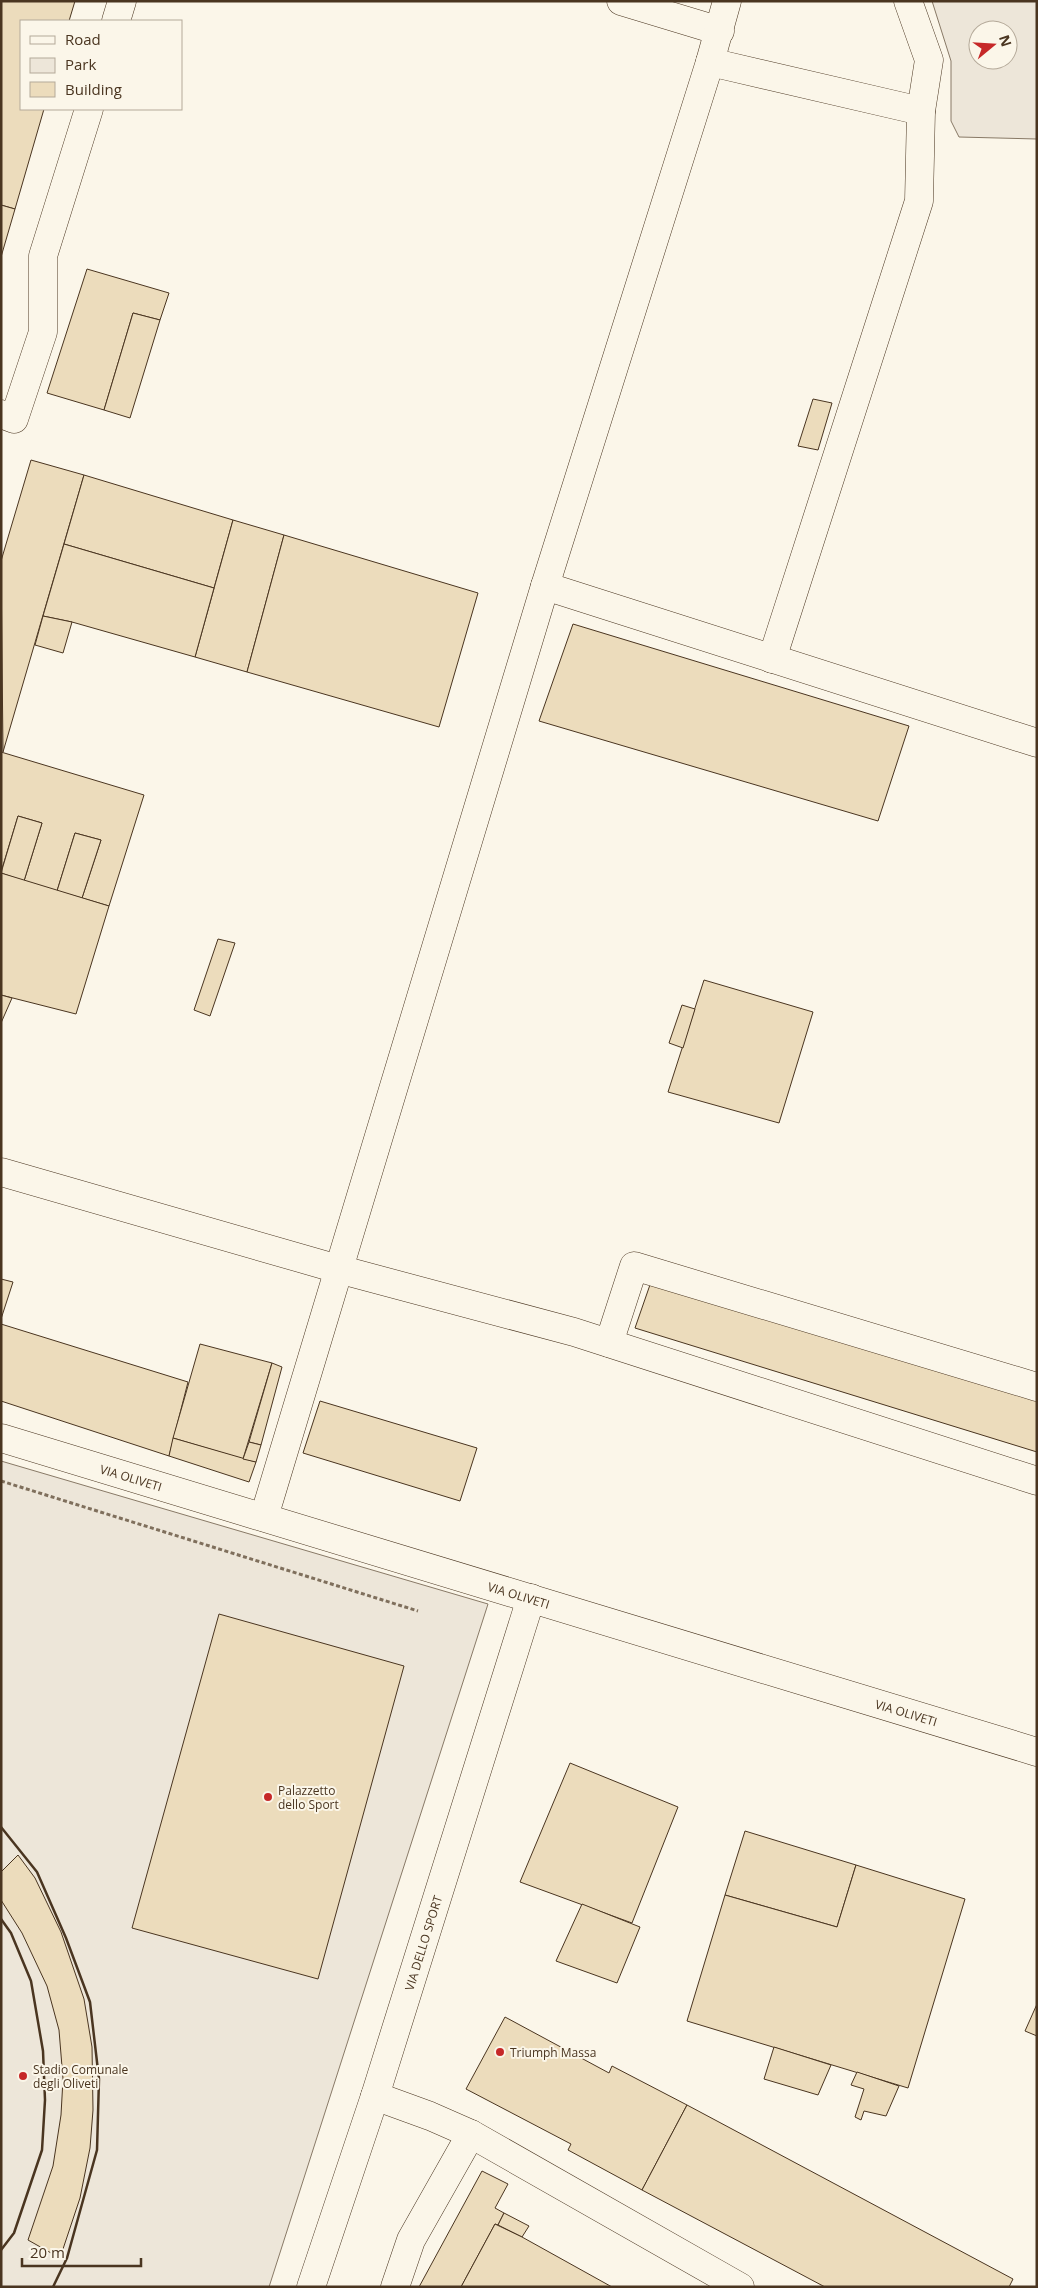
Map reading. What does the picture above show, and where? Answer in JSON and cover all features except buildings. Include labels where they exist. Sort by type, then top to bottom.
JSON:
[{"type":"main road","points":[[116,20],[122,1]]},
{"type":"main road","points":[[621,1],[720,31]]},
{"type":"main road","points":[[264,1517],[545,586],[720,31],[727,1]]},
{"type":"main road","points":[[772,659],[918,201],[921,112],[929,60],[908,1]]},
{"type":"main road","points":[[710,62],[921,112]]},
{"type":"main road","points":[[1,414],[14,419],[43,332],[43,256],[89,110]]},
{"type":"main road","points":[[545,586],[1037,744]]},
{"type":"main road","points":[[1,1172],[338,1269],[574,1332],[1037,1481]]},
{"type":"main road","points":[[609,1343],[634,1266],[1037,1387]]},
{"type":"main road","name":"VIA OLIVETI","points":[[1,1438],[1037,1752]]},
{"type":"main road","name":"VIA DELLO SPORT","points":[[311,2287],[375,2096],[531,1598]]},
{"type":"main road","points":[[375,2096],[430,2116],[471,2134],[740,2287]]},
{"type":"main road","points":[[395,2287],[411,2240],[471,2134]]},
{"type":"path","points":[[1,1480],[418,1611]]},
{"type":"green space","points":[[932,1],[1037,1],[1037,139],[959,137],[951,121],[951,61]]},
{"type":"green space","points":[[1,1461],[488,1604],[269,2287],[1,2287]]},
{"type":"wall","points":[[1,1827],[37,1872],[66,1938],[90,2002],[99,2079],[97,2150],[67,2258],[53,2287]]},
{"type":"wall","points":[[1,1919],[11,1933],[31,1981],[43,2051],[45,2100],[42,2150],[14,2233],[1,2250]]},
{"type":"place","name":"Palazzetto dello Sport","points":[[268,1797]]},
{"type":"place","name":"Triumph Massa","points":[[500,2052]]},
{"type":"place","name":"Stadio Comunale degli Oliveti","points":[[23,2076]]}]
